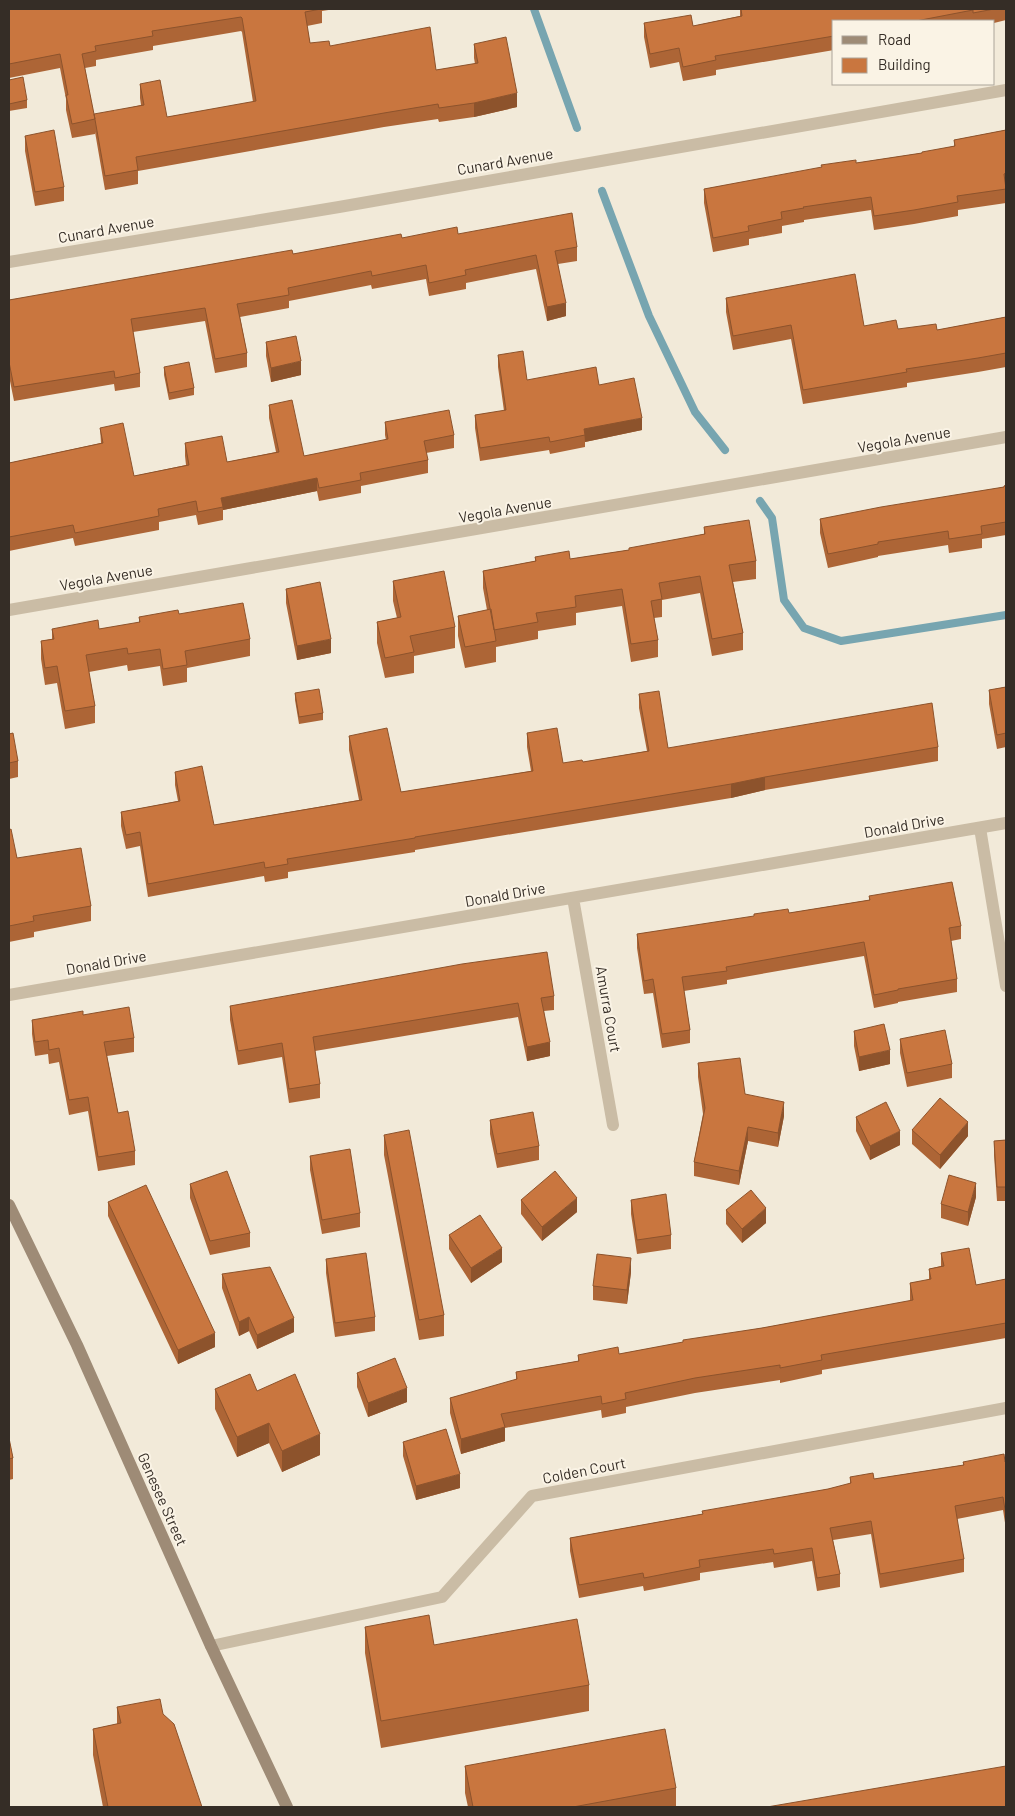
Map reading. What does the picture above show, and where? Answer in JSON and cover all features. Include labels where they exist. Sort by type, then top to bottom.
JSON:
[{"type":"main road","name":"Genesee Street","points":[[9,1206],[80,1352],[211,1646],[287,1807]]},
{"type":"street","name":"Cunard Avenue","points":[[9,262],[349,205],[1006,90]]},
{"type":"street","name":"Vegola Avenue","points":[[9,610],[1006,438]]},
{"type":"street","name":"Donald Drive","points":[[9,995],[1006,823]]},
{"type":"street","points":[[980,828],[1006,986]]},
{"type":"street","name":"Amurra Court","points":[[573,898],[613,1125]]},
{"type":"street","name":"Colden Court","points":[[211,1646],[442,1597],[532,1496],[1006,1408]]},
{"type":"building","points":[[9,9],[321,9],[305,12],[310,43],[329,41],[330,46],[430,27],[436,70],[478,63],[474,44],[506,37],[517,93],[474,103],[439,108],[438,104],[136,157],[138,170],[105,176],[95,119],[72,124],[60,54],[9,64]],"holes":[[[242,18],[256,101],[167,117],[160,80],[140,84],[144,105],[94,114],[82,54],[96,51],[95,46],[153,36],[152,31]]]},
{"type":"building","points":[[741,9],[994,9],[973,13],[973,10],[921,20],[832,20],[832,36],[715,56],[716,60],[683,67],[679,48],[650,54],[644,23],[691,15],[693,26],[742,16]]},
{"type":"building","points":[[23,77],[27,100],[9,104],[9,80]]},
{"type":"building","points":[[54,130],[64,187],[35,192],[25,136]]},
{"type":"building","points":[[1006,130],[1006,173],[1004,174],[1006,189],[957,196],[958,202],[874,216],[871,197],[803,207],[781,212],[782,219],[748,226],[749,231],[713,238],[704,189],[822,167],[821,165],[856,160],[856,163],[922,153],[955,146],[954,140]]},
{"type":"building","points":[[572,213],[577,247],[555,251],[566,303],[547,307],[536,255],[465,270],[466,275],[429,283],[426,265],[372,276],[371,271],[288,288],[289,295],[237,304],[247,353],[215,359],[205,308],[131,319],[140,373],[115,378],[114,371],[14,387],[9,362],[9,300],[292,250],[293,254],[401,234],[402,238],[457,227],[458,234]]},
{"type":"building","points":[[855,274],[864,326],[896,320],[898,329],[936,324],[937,330],[1006,317],[1006,353],[906,369],[907,372],[803,390],[791,325],[733,336],[726,298]]},
{"type":"building","points":[[296,336],[301,361],[271,368],[266,342]]},
{"type":"building","points":[[523,351],[527,380],[596,367],[599,385],[634,378],[642,418],[584,429],[585,435],[550,442],[549,437],[480,448],[475,415],[506,410],[498,355]]},
{"type":"building","points":[[189,362],[194,388],[169,393],[164,367]]},
{"type":"building","points":[[292,400],[304,456],[388,439],[385,422],[449,410],[454,435],[424,441],[428,460],[360,473],[361,480],[319,488],[317,478],[221,498],[223,507],[198,512],[196,501],[158,509],[159,516],[75,533],[73,525],[9,537],[9,463],[103,443],[100,428],[123,423],[134,476],[189,465],[185,443],[222,436],[227,462],[279,452],[269,405]]},
{"type":"building","points":[[1006,485],[1006,522],[981,526],[982,534],[949,539],[948,531],[878,542],[878,544],[828,554],[820,519],[1004,487]]},
{"type":"building","points":[[749,520],[756,561],[729,565],[743,633],[712,639],[700,576],[659,583],[662,599],[651,601],[658,640],[631,644],[622,589],[575,596],[576,607],[536,613],[538,622],[494,630],[483,571],[536,561],[535,557],[569,551],[570,559],[629,550],[629,548],[705,534],[704,527]]},
{"type":"building","points":[[444,571],[455,627],[410,636],[414,652],[385,658],[377,622],[401,617],[393,581]]},
{"type":"building","points":[[320,582],[331,639],[297,646],[286,589]]},
{"type":"building","points":[[243,603],[250,639],[185,651],[187,665],[163,669],[160,649],[128,654],[127,648],[86,655],[95,706],[65,711],[57,666],[45,668],[41,641],[54,639],[52,629],[98,620],[99,629],[140,622],[139,617],[178,610],[179,614]]},
{"type":"building","points":[[491,609],[496,641],[465,647],[458,616]]},
{"type":"building","points":[[1006,687],[1006,733],[997,735],[989,690]]},
{"type":"building","points":[[319,689],[323,713],[299,717],[295,693]]},
{"type":"building","points":[[659,691],[668,748],[932,703],[938,747],[287,859],[288,864],[265,868],[264,862],[148,884],[140,832],[126,835],[121,812],[180,801],[175,772],[202,766],[214,825],[362,800],[349,736],[387,728],[401,792],[533,771],[527,733],[557,728],[563,763],[582,760],[583,762],[649,751],[639,694]]},
{"type":"building","points":[[13,733],[18,761],[9,763],[9,734]]},
{"type":"building","points":[[11,829],[17,858],[81,848],[91,906],[33,916],[34,921],[9,926],[9,830]]},
{"type":"building","points":[[952,882],[961,926],[949,928],[957,979],[874,995],[864,942],[726,967],[727,971],[682,977],[690,1030],[662,1034],[653,979],[644,981],[637,934],[788,909],[789,913],[870,900],[869,896]]},
{"type":"building","points":[[547,952],[554,996],[541,998],[550,1042],[527,1047],[518,1003],[313,1037],[320,1084],[289,1089],[282,1043],[238,1051],[230,1006],[462,964]]},
{"type":"building","points":[[129,1007],[134,1038],[104,1042],[118,1113],[128,1111],[135,1151],[98,1157],[88,1097],[69,1100],[59,1048],[49,1050],[48,1040],[35,1042],[32,1020],[83,1011],[83,1015]]},
{"type":"building","points":[[884,1024],[890,1050],[859,1057],[854,1031]]},
{"type":"building","points":[[945,1030],[952,1064],[907,1073],[900,1039]]},
{"type":"building","points":[[740,1058],[745,1094],[784,1102],[778,1133],[748,1127],[739,1171],[694,1162],[705,1108],[698,1063]]},
{"type":"building","points":[[940,1098],[968,1122],[940,1155],[912,1130]]},
{"type":"building","points":[[886,1102],[900,1131],[870,1146],[856,1117]]},
{"type":"building","points":[[533,1112],[539,1146],[497,1154],[490,1120]]},
{"type":"building","points":[[409,1130],[444,1315],[419,1320],[384,1135]]},
{"type":"building","points":[[1006,1140],[1006,1187],[997,1187],[994,1141]]},
{"type":"building","points":[[350,1149],[360,1213],[322,1220],[310,1156]]},
{"type":"building","points":[[227,1171],[250,1233],[210,1241],[190,1184]]},
{"type":"building","points":[[555,1171],[577,1198],[542,1227],[521,1200]]},
{"type":"building","points":[[949,1175],[976,1183],[968,1212],[941,1204]]},
{"type":"building","points":[[146,1185],[215,1333],[178,1350],[108,1202]]},
{"type":"building","points":[[751,1190],[766,1208],[742,1229],[726,1210]]},
{"type":"building","points":[[666,1194],[671,1235],[637,1240],[631,1200]]},
{"type":"building","points":[[480,1215],[502,1248],[471,1268],[449,1235]]},
{"type":"building","points":[[969,1248],[976,1285],[1006,1279],[1006,1323],[821,1355],[822,1360],[780,1368],[780,1365],[695,1378],[625,1393],[626,1399],[602,1404],[601,1396],[501,1414],[505,1427],[461,1439],[450,1398],[517,1379],[516,1372],[579,1361],[578,1355],[618,1347],[619,1354],[683,1342],[683,1340],[762,1328],[913,1300],[910,1283],[931,1279],[929,1269],[944,1266],[941,1253]]},
{"type":"building","points":[[366,1253],[375,1317],[335,1323],[326,1259]]},
{"type":"building","points":[[597,1254],[631,1258],[627,1290],[593,1286]]},
{"type":"building","points":[[270,1267],[294,1318],[257,1335],[249,1317],[239,1322],[222,1274]]},
{"type":"building","points":[[395,1358],[407,1388],[368,1403],[357,1373]]},
{"type":"building","points":[[250,1374],[257,1391],[295,1374],[320,1434],[282,1451],[269,1423],[237,1437],[215,1389]]},
{"type":"building","points":[[446,1429],[460,1474],[416,1486],[403,1442]]},
{"type":"building","points":[[9,1438],[13,1458],[9,1459]]},
{"type":"building","points":[[1004,1454],[1006,1462],[1006,1516],[1003,1497],[955,1506],[964,1559],[880,1574],[871,1521],[830,1528],[840,1574],[817,1578],[812,1548],[774,1554],[773,1549],[699,1560],[700,1567],[644,1578],[643,1573],[579,1585],[570,1538],[703,1514],[702,1511],[828,1489],[851,1483],[850,1477],[873,1473],[874,1479],[964,1465],[963,1462]]},
{"type":"building","points":[[429,1615],[434,1645],[577,1619],[589,1685],[381,1721],[365,1627]]},
{"type":"building","points":[[160,1699],[163,1714],[174,1724],[202,1807],[108,1807],[93,1729],[121,1723],[117,1707]]},
{"type":"building","points":[[665,1729],[676,1788],[573,1807],[473,1807],[465,1766]]},
{"type":"building","points":[[1006,1766],[1006,1807],[767,1807]]},
{"type":"waterway","points":[[534,9],[577,128]]},
{"type":"waterway","points":[[602,191],[649,316],[695,412],[725,450]]},
{"type":"waterway","points":[[760,501],[772,518],[784,600],[804,628],[841,641],[1006,615]]}]
